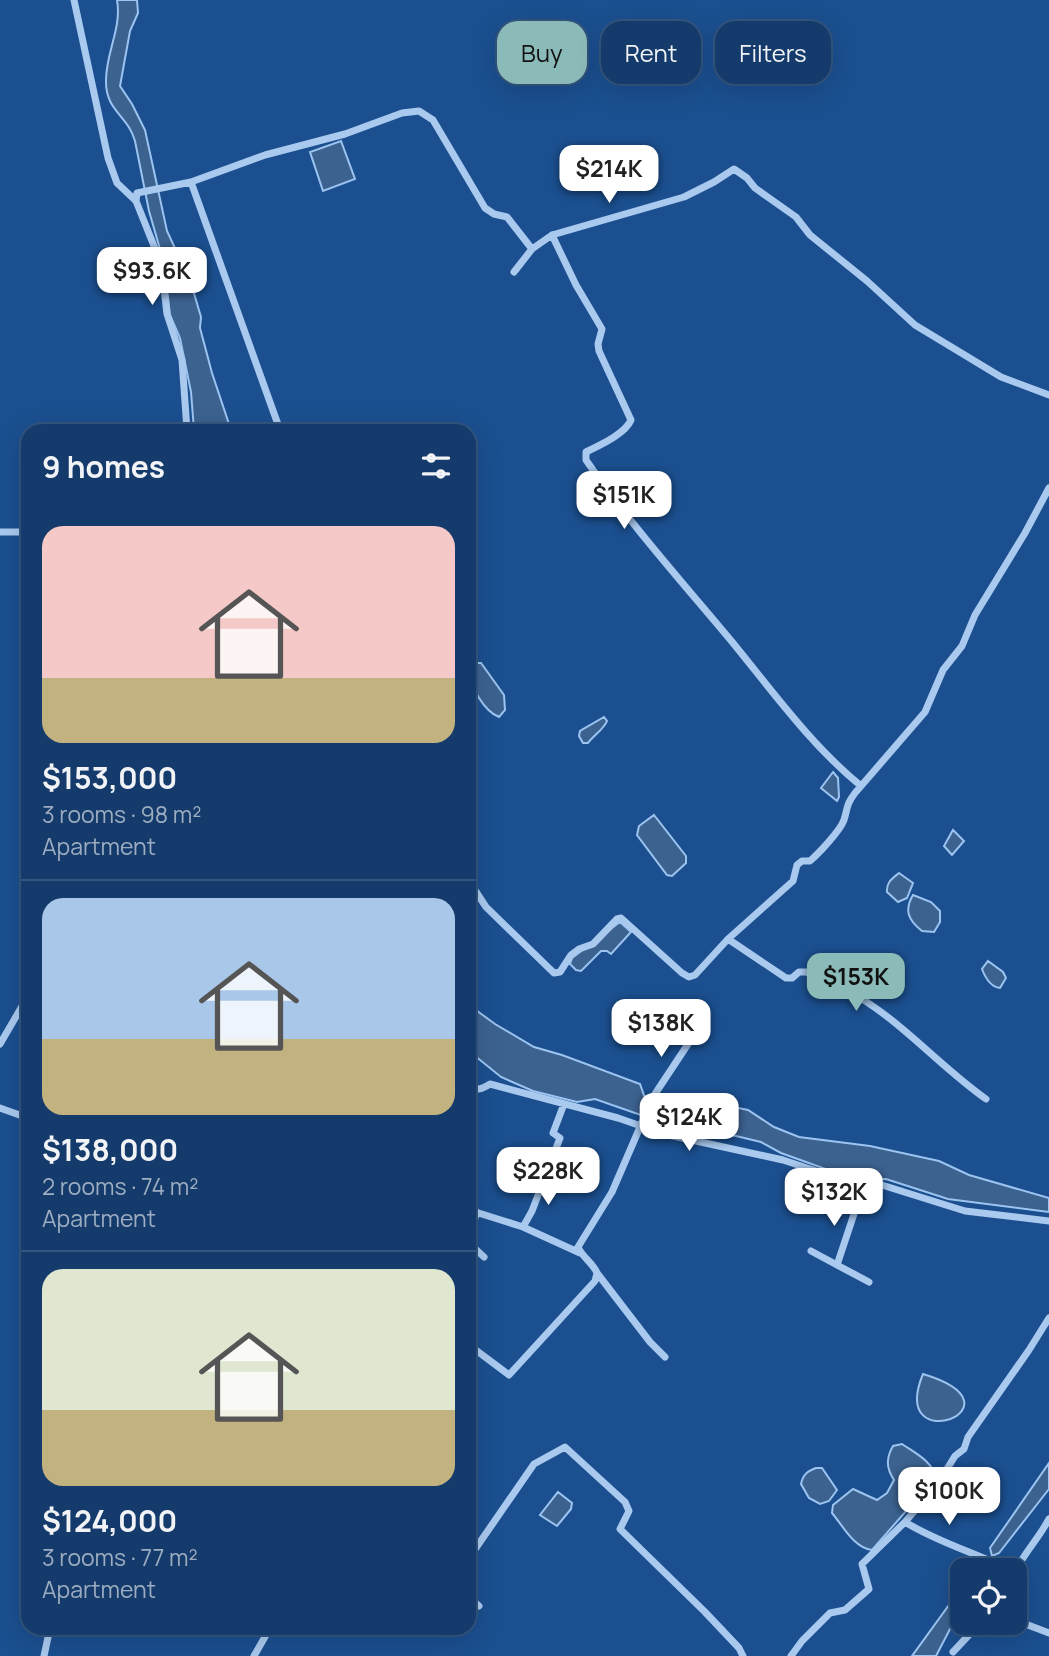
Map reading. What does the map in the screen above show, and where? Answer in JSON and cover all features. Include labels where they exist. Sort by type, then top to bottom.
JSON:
[{"type":"street","points":[[74,0],[108,158],[117,183],[136,197],[156,251],[167,314],[181,352],[187,424]]},
{"type":"street","points":[[136,197],[162,187],[191,182],[265,155],[345,134],[402,113],[419,111],[433,120],[485,208],[506,217],[532,249]]},
{"type":"street","points":[[514,272],[532,249],[552,235],[684,197],[734,169],[755,188],[796,217],[810,235],[867,281],[915,325],[1001,377],[1049,396]]},
{"type":"street","points":[[191,182],[278,424]]},
{"type":"street","points":[[552,235],[602,330],[599,351],[631,420],[604,443],[586,452],[586,460],[620,506],[777,696],[843,771],[861,786]]},
{"type":"street","points":[[476,892],[486,907],[554,973],[560,972],[571,955],[593,944],[621,918],[689,978],[695,975],[728,939],[793,881],[796,865],[802,861],[810,861],[816,855],[843,822],[846,806],[861,786],[925,712],[943,670],[962,646],[975,615],[1049,488]]},
{"type":"street","points":[[0,532],[21,532]]},
{"type":"street","points":[[728,939],[786,978],[806,972],[851,992],[894,1023],[966,1086],[986,1099]]},
{"type":"street","points":[[0,1044],[21,1008]]},
{"type":"street","points":[[665,1357],[650,1342],[578,1247],[612,1192],[653,1097],[694,1035]]},
{"type":"street","points":[[476,1088],[482,1089],[490,1083],[783,1160],[828,1175],[852,1192],[861,1193]]},
{"type":"street","points":[[523,1227],[532,1211],[560,1138],[553,1133],[564,1104]]},
{"type":"street","points":[[0,1108],[21,1116]]},
{"type":"street","points":[[837,1265],[864,1185],[869,1181],[965,1211],[1049,1221]]},
{"type":"street","points":[[476,1212],[523,1227],[580,1253]]},
{"type":"street","points":[[476,1250],[484,1257]]},
{"type":"street","points":[[811,1251],[869,1282]]},
{"type":"street","points":[[476,1350],[509,1375],[595,1281],[597,1273]]},
{"type":"street","points":[[791,1656],[830,1613],[845,1610],[869,1590],[862,1564],[905,1522],[937,1485],[955,1456],[964,1449],[968,1437],[1049,1318]]},
{"type":"street","points":[[476,1548],[534,1464],[565,1447],[625,1502],[629,1511],[620,1529],[705,1612],[739,1648],[743,1656]]},
{"type":"street","points":[[1022,1558],[1049,1519]]},
{"type":"street","points":[[905,1522],[984,1558]]},
{"type":"street","points":[[476,1603],[479,1606]]},
{"type":"street","points":[[1027,1625],[1049,1633]]},
{"type":"street","points":[[44,1656],[48,1635]]},
{"type":"street","points":[[254,1656],[266,1635]]},
{"type":"street","points":[[953,1652],[969,1635]]},
{"type":"water","points":[[117,0],[137,0],[138,13],[130,31],[120,86],[145,130],[167,231],[191,283],[212,373],[229,424],[194,424],[191,392],[180,338],[170,315],[164,263],[149,211],[135,141],[132,132],[109,99],[107,90],[107,70],[118,10]]},
{"type":"water","points":[[341,141],[355,179],[323,191],[310,152]]},
{"type":"water","points":[[476,663],[481,663],[504,695],[505,710],[499,717],[476,692]]},
{"type":"water","points":[[604,717],[607,721],[604,727],[588,743],[583,743],[579,736],[580,731]]},
{"type":"water","points":[[833,772],[838,778],[837,801],[821,788]]},
{"type":"water","points":[[654,815],[686,856],[686,863],[672,876],[667,875],[637,835],[639,826]]},
{"type":"water","points":[[953,830],[964,841],[952,855],[944,846]]},
{"type":"water","points":[[899,873],[913,883],[907,898],[898,902],[887,889],[890,881]]},
{"type":"water","points":[[913,895],[931,902],[940,911],[940,922],[934,932],[922,931],[913,923],[908,910]]},
{"type":"water","points":[[620,922],[631,932],[611,954],[601,951],[581,971],[570,964],[572,958]]},
{"type":"water","points":[[988,961],[1003,972],[1006,978],[1000,988],[991,984],[983,972],[982,969]]},
{"type":"water","points":[[476,1010],[534,1047],[640,1084],[645,1098],[663,1107],[678,1110],[704,1101],[748,1110],[774,1127],[799,1137],[870,1146],[939,1161],[969,1175],[1049,1198],[1049,1212],[948,1199],[886,1179],[856,1180],[781,1153],[761,1142],[678,1128],[595,1099],[577,1102],[533,1091],[501,1077],[476,1057]]},
{"type":"water","points":[[923,1374],[953,1387],[964,1400],[961,1411],[950,1419],[936,1421],[923,1415],[917,1400]]},
{"type":"water","points":[[902,1444],[928,1463],[935,1478],[872,1550],[849,1536],[832,1513],[833,1505],[853,1489],[877,1500],[887,1493],[894,1480],[888,1467],[889,1455],[893,1446]]},
{"type":"water","points":[[1049,1463],[1049,1489],[999,1553],[992,1556],[990,1548]]},
{"type":"water","points":[[822,1468],[837,1490],[829,1501],[820,1504],[809,1498],[801,1484],[806,1473]]},
{"type":"water","points":[[558,1492],[572,1503],[571,1509],[557,1526],[540,1515]]},
{"type":"water","points":[[950,1604],[950,1629],[936,1656],[912,1656]]}]
